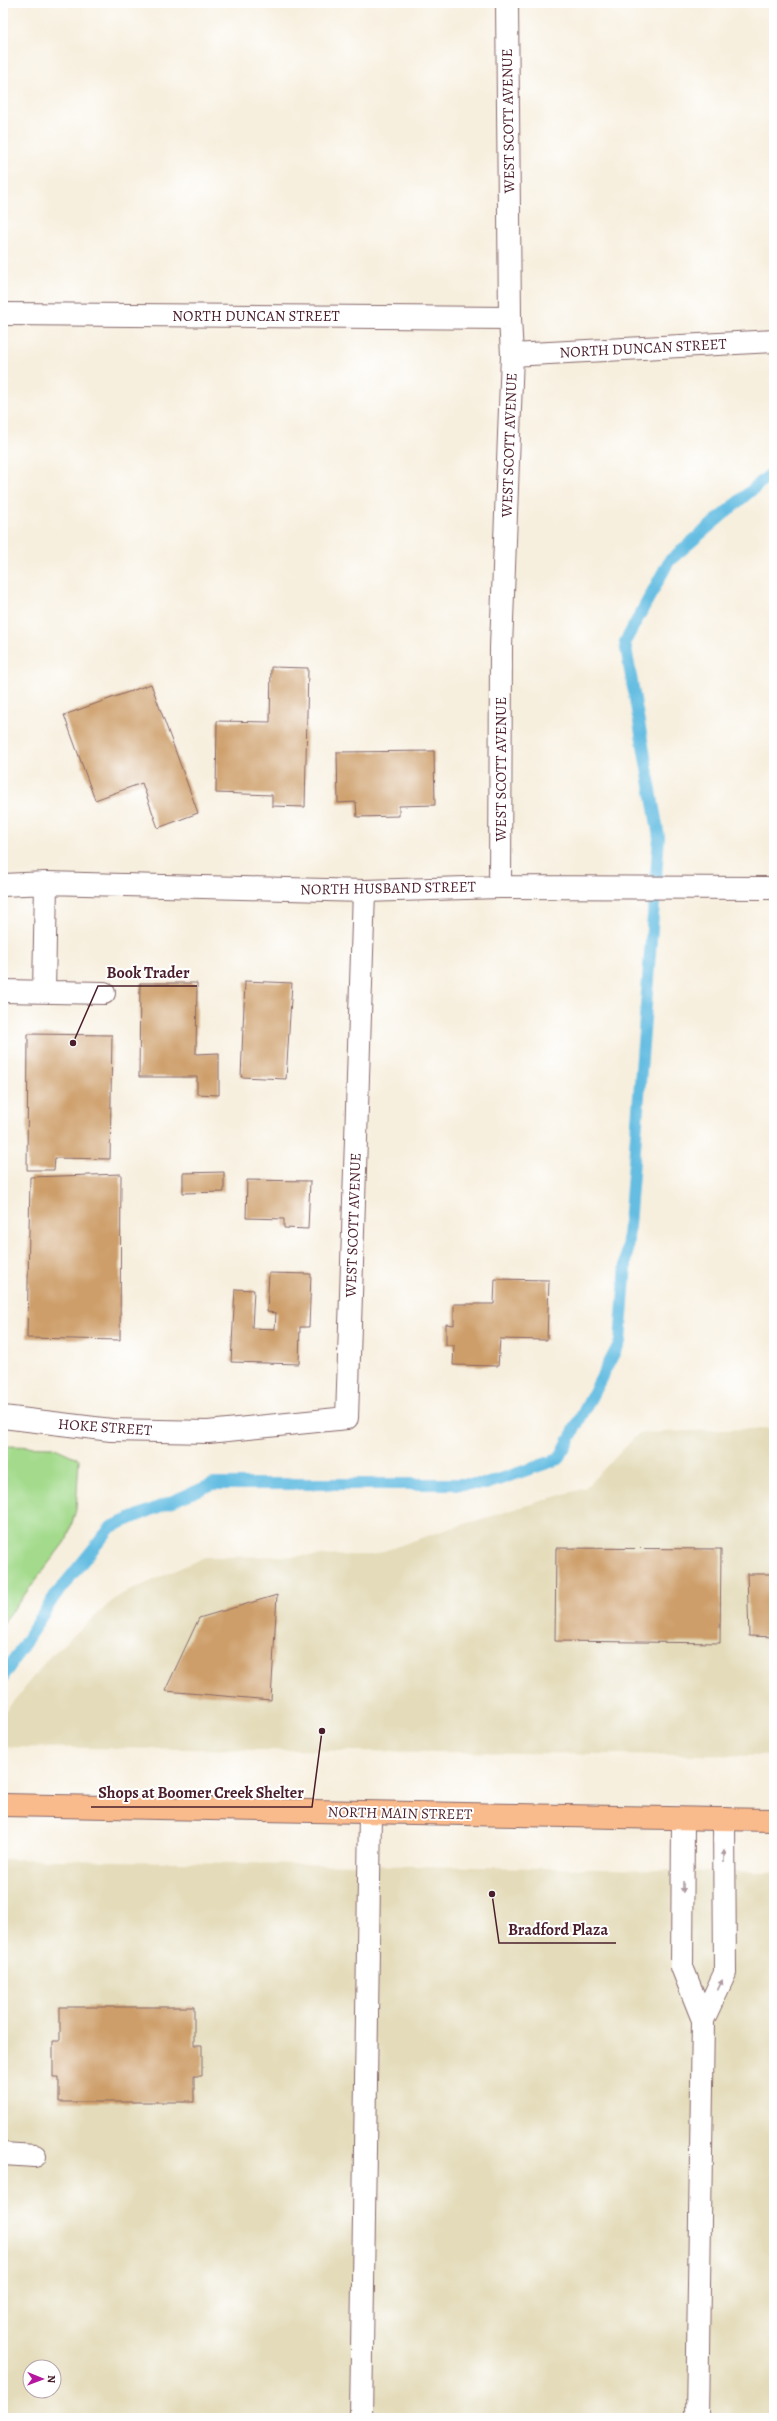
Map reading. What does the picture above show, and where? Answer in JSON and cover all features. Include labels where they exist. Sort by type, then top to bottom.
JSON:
[{"type":"main road","name":"NORTH MAIN STREET","points":[[3,1805],[683,1820],[774,1820]]},
{"type":"street","name":"WEST SCOTT AVENUE","points":[[500,887],[501,647],[512,355],[510,318],[507,3]]},
{"type":"street","name":"NORTH DUNCAN STREET","points":[[3,314],[510,318]]},
{"type":"street","name":"NORTH DUNCAN STREET","points":[[512,355],[774,341]]},
{"type":"street","name":"NORTH HUSBAND STREET","points":[[3,885],[46,883],[364,891],[500,887],[774,888]]},
{"type":"street","points":[[44,992],[46,883]]},
{"type":"street","name":"WEST SCOTT AVENUE","points":[[208,1432],[347,1418],[364,891]]},
{"type":"street","points":[[3,990],[104,993]]},
{"type":"street","name":"HOKE STREET","points":[[3,1417],[111,1430],[208,1432]]},
{"type":"street","points":[[361,2418],[370,1813]]},
{"type":"street","points":[[703,2020],[725,1973],[724,1819]]},
{"type":"street","points":[[683,1820],[682,1966],[703,2020],[698,2205],[697,2418]]},
{"type":"street","points":[[3,2154],[35,2156]]},
{"type":"shaded area","points":[[774,1428],[774,1756],[3,1747],[3,1714],[50,1656],[118,1596],[205,1557],[372,1555],[448,1529],[585,1488],[639,1433]]},
{"type":"shaded area","points":[[3,1859],[774,1872],[774,2418],[3,2418]]},
{"type":"green space","points":[[3,1446],[53,1447],[79,1459],[76,1510],[67,1539],[3,1623]]},
{"type":"building","points":[[271,667],[308,668],[305,807],[272,806],[272,795],[216,793],[217,721],[270,722]]},
{"type":"building","points":[[151,684],[198,813],[158,828],[142,783],[95,800],[64,715]]},
{"type":"building","points":[[434,751],[435,805],[399,806],[399,816],[357,817],[356,802],[338,803],[337,752]]},
{"type":"building","points":[[245,981],[292,983],[286,1079],[241,1077]]},
{"type":"building","points":[[140,983],[197,983],[196,1054],[219,1053],[219,1095],[197,1094],[197,1077],[139,1077]]},
{"type":"building","points":[[28,1034],[112,1035],[110,1159],[55,1158],[54,1170],[27,1170]]},
{"type":"building","points":[[224,1172],[224,1192],[183,1193],[183,1173]]},
{"type":"building","points":[[121,1174],[120,1340],[27,1338],[30,1177]]},
{"type":"building","points":[[247,1180],[310,1181],[308,1229],[284,1228],[284,1219],[246,1218]]},
{"type":"building","points":[[269,1273],[311,1274],[309,1327],[300,1327],[299,1364],[231,1362],[235,1289],[254,1290],[252,1328],[275,1329],[276,1313],[267,1312]]},
{"type":"building","points":[[495,1279],[549,1280],[547,1340],[500,1339],[498,1366],[453,1365],[454,1345],[446,1345],[446,1324],[454,1325],[454,1304],[494,1304]]},
{"type":"building","points":[[556,1548],[721,1549],[720,1643],[555,1641]]},
{"type":"building","points":[[747,1574],[774,1574],[774,1637],[749,1636]]},
{"type":"building","points":[[277,1595],[271,1700],[165,1691],[199,1618]]},
{"type":"building","points":[[60,2007],[194,2007],[194,2045],[202,2045],[202,2076],[194,2076],[194,2102],[59,2102],[59,2077],[53,2077],[53,2041],[60,2041]]},
{"type":"waterway","points":[[3,1677],[54,1597],[111,1527],[213,1484],[486,1484],[559,1459],[620,1342],[659,837],[625,642],[669,561],[774,471]]},
{"type":"place","name":"Book Trader","points":[[73,1043]]},
{"type":"place","name":"Shops at Boomer Creek Shelter","points":[[322,1731]]},
{"type":"place","name":"Bradford Plaza","points":[[492,1894]]}]
